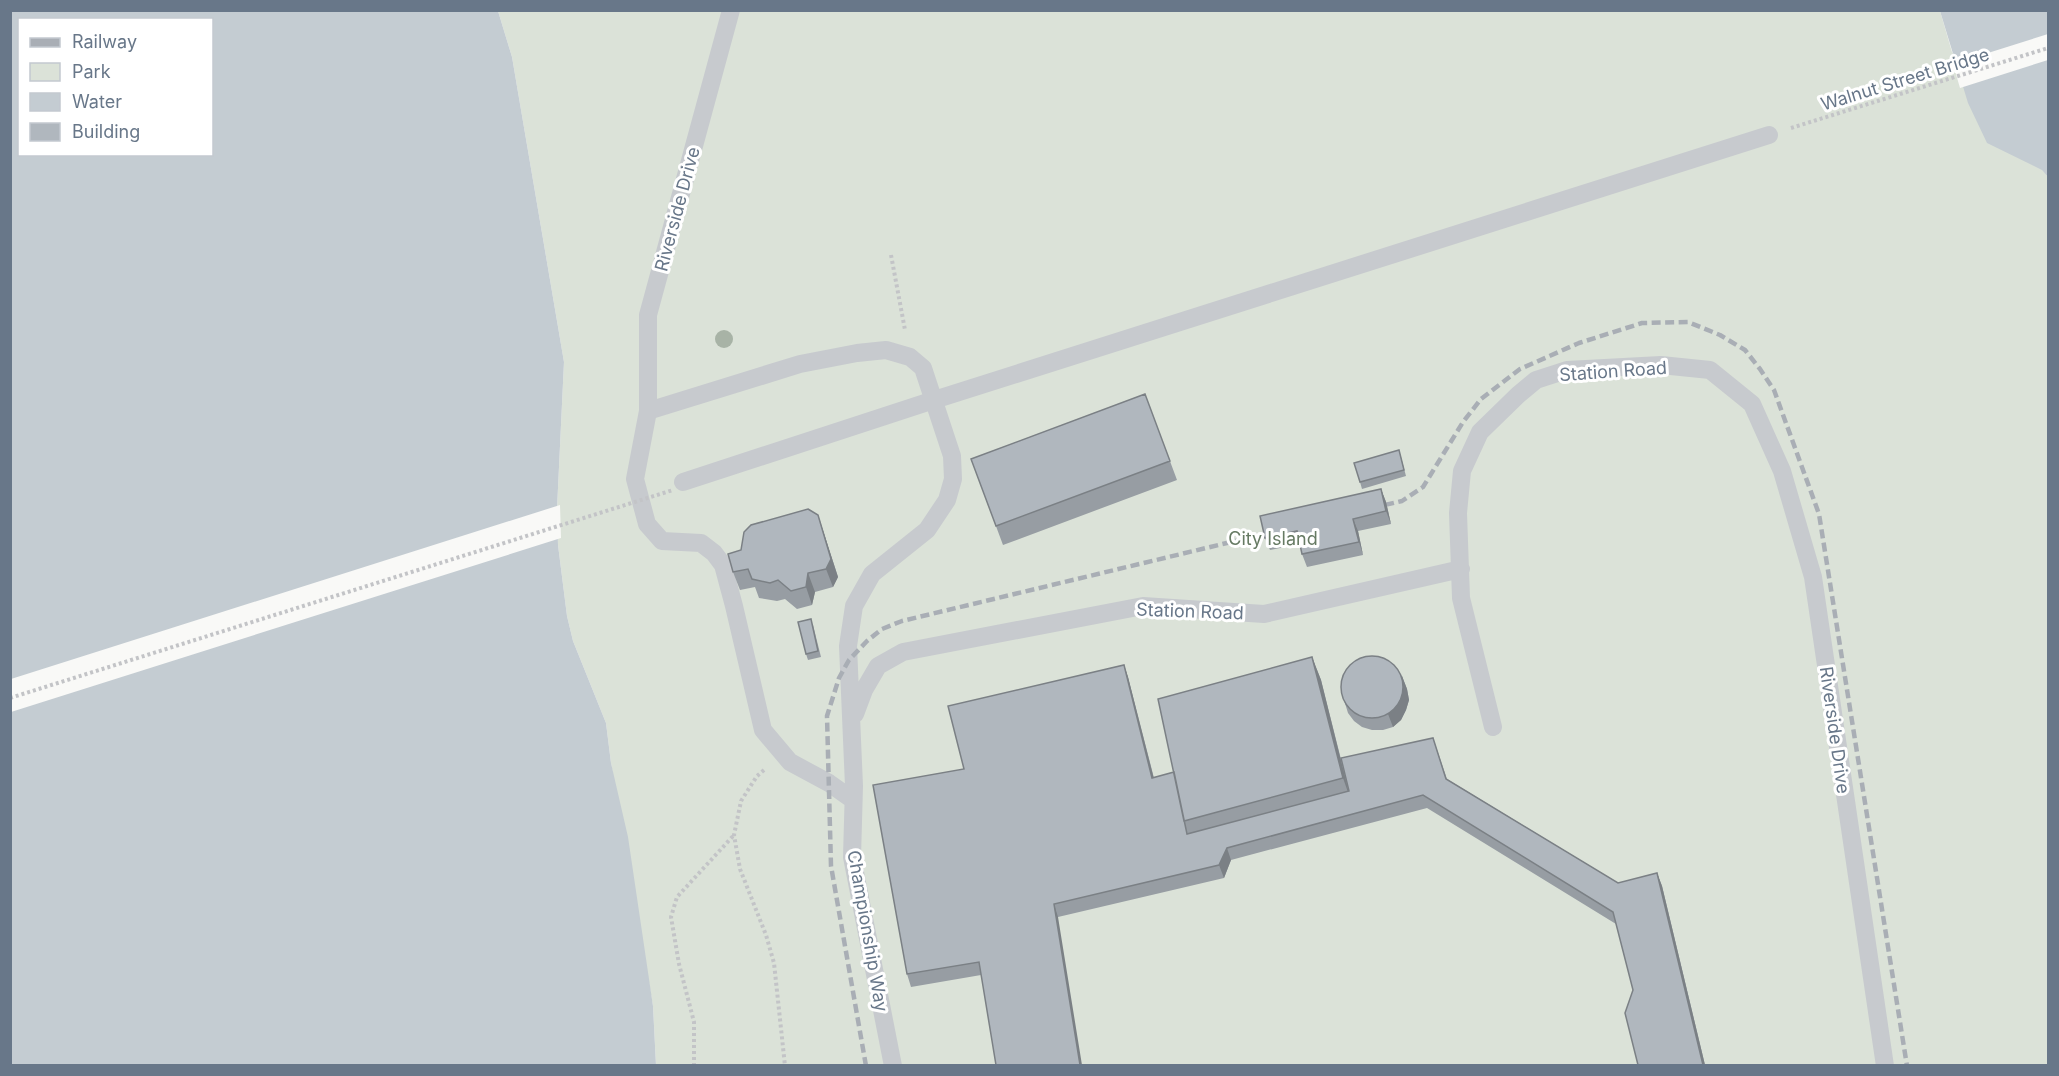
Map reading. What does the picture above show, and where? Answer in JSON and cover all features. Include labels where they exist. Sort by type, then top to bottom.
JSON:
[{"type":"lane","name":"Riverside Drive","points":[[731,10],[648,315],[648,411],[635,479],[647,524],[662,541],[701,543],[714,553],[723,566],[735,606],[763,730],[790,762],[829,783],[853,800]]},
{"type":"lane","points":[[678,486],[934,400],[1769,135]]},
{"type":"lane","points":[[648,411],[800,364],[857,353],[886,351],[910,357]]},
{"type":"lane","name":"Championship Way","points":[[893,1065],[852,857],[853,800],[849,646],[854,606],[872,574],[927,530],[947,501],[953,479],[952,456],[923,368],[910,357]]},
{"type":"lane","name":"Station Road","points":[[1493,727],[1461,598],[1458,513],[1462,471],[1480,432],[1536,380],[1567,370],[1661,364],[1710,370],[1752,404]]},
{"type":"lane","name":"Riverside Drive","points":[[1752,404],[1782,471],[1813,578],[1885,1065]]},
{"type":"lane","name":"Station Road","points":[[851,724],[864,690],[878,666],[903,652],[1143,606],[1264,614],[1461,569]]},
{"type":"path","name":"Walnut Street Bridge","points":[[1769,135],[2049,48]]},
{"type":"path","points":[[891,255],[910,357]]},
{"type":"path","points":[[10,698],[678,486]]},
{"type":"path","points":[[782,752],[758,776],[741,801],[734,835],[740,869],[766,935],[774,963],[785,1065]]},
{"type":"path","points":[[694,1065],[694,1022],[679,964],[671,917],[677,897],[734,835]]},
{"type":"green space","name":"City Island","points":[[498,11],[1940,11],[1952,52],[2048,177],[2048,1065],[656,1065],[653,1006],[606,723],[573,641],[567,616],[558,545],[557,509],[564,362],[512,57]]},
{"type":"water","points":[[10,11],[498,11],[512,57],[564,362],[557,509],[558,545],[567,616],[573,641],[606,723],[611,763],[628,837],[653,1006],[656,1065],[11,1065]]},
{"type":"water","points":[[1940,11],[2048,11],[2048,177],[2042,170],[1987,143],[1968,103]]},
{"type":"pier","points":[[2048,34],[2048,60],[1960,88],[1953,64]]},
{"type":"pier","points":[[560,505],[561,538],[11,712],[11,679]]},
{"type":"building","points":[[1145,394],[1170,461],[996,526],[971,459]]},
{"type":"building","points":[[1399,450],[1404,470],[1360,482],[1354,463]]},
{"type":"building","points":[[1381,489],[1386,511],[1353,519],[1359,542],[1302,554],[1297,531],[1265,538],[1260,516]]},
{"type":"building","points":[[808,509],[818,515],[831,559],[826,569],[808,573],[806,587],[791,591],[778,580],[770,583],[752,579],[748,569],[733,572],[728,554],[741,550],[744,532],[751,525]]},
{"type":"building","points":[[811,619],[818,651],[806,654],[798,622]]},
{"type":"building","points":[[1366,656],[1378,656],[1394,665],[1401,675],[1403,687],[1401,699],[1394,709],[1378,718],[1366,718],[1355,713],[1346,704],[1341,693],[1341,681],[1346,670],[1355,661]]},
{"type":"building","points":[[1312,657],[1343,778],[1184,821],[1158,699]]},
{"type":"building","points":[[1124,665],[1152,778],[1174,772],[1187,834],[1349,791],[1341,758],[1433,738],[1446,779],[1618,883],[1657,873],[1703,1065],[1638,1065],[1625,1013],[1633,990],[1613,912],[1423,795],[1227,848],[1219,865],[1054,904],[1080,1065],[996,1065],[979,962],[907,974],[873,785],[964,769],[948,706]]},
{"type":"railway","points":[[1372,508],[1402,501],[1423,487],[1463,422],[1481,399],[1520,369],[1579,343],[1642,323],[1688,322],[1720,335],[1745,350],[1774,390],[1819,514],[1907,1066]]},
{"type":"railway","points":[[866,1066],[831,866],[827,716],[839,678],[849,660],[882,629],[902,621],[1281,530]]}]
